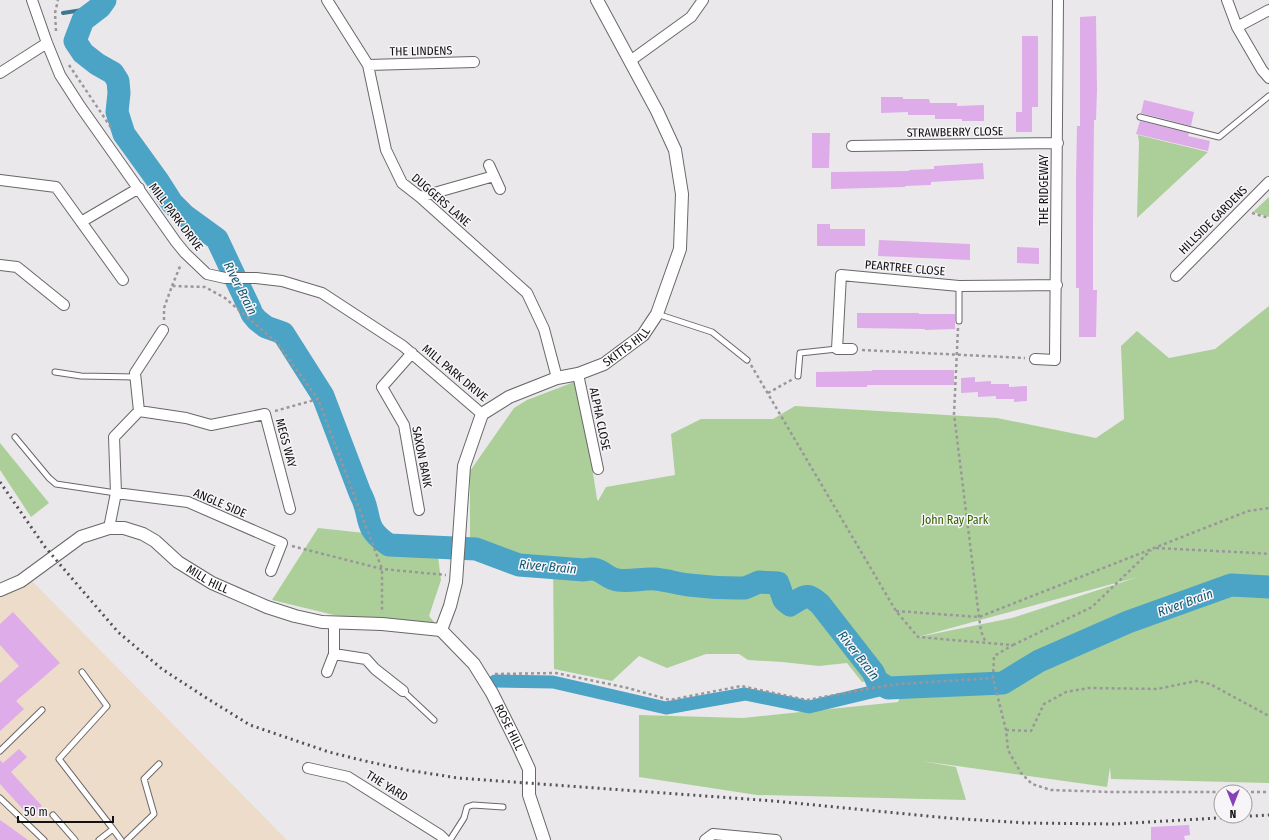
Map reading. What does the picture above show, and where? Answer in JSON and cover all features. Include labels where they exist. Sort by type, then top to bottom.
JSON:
[{"type":"street","name":"MILL PARK DRIVE","points":[[32,0],[60,75],[80,106],[185,253],[207,274],[226,278],[282,280],[322,293],[403,346],[482,414]]},
{"type":"street","name":"SKITTS HILL","points":[[482,414],[509,397],[557,378],[578,374],[604,364],[643,335],[657,314],[680,249],[682,194],[675,150],[657,111],[596,0]]},
{"type":"street","points":[[630,61],[691,17],[703,0]]},
{"type":"street","name":"THE RIDGEWAY","points":[[1035,359],[1055,360],[1057,285],[1058,0]]},
{"type":"street","points":[[1227,0],[1237,27],[1262,70],[1269,78]]},
{"type":"street","name":"DUGGERS LANE","points":[[331,1],[368,65],[386,150],[402,183],[527,293],[544,330],[557,378]]},
{"type":"street","points":[[1237,27],[1269,10]]},
{"type":"street","points":[[0,72],[47,43]]},
{"type":"street","name":"THE LINDENS","points":[[368,65],[474,62]]},
{"type":"street","name":"STRAWBERRY CLOSE","points":[[852,146],[1058,143]]},
{"type":"street","points":[[489,165],[500,189]]},
{"type":"street","points":[[420,198],[494,176]]},
{"type":"street","points":[[0,180],[56,187],[123,280]]},
{"type":"street","name":"HILLSIDE GARDENS","points":[[1176,276],[1269,182]]},
{"type":"street","points":[[81,222],[138,188]]},
{"type":"street","points":[[0,265],[17,267],[64,305]]},
{"type":"street","name":"PEARTREE CLOSE","points":[[837,349],[841,275],[959,286],[1057,285]]},
{"type":"street","points":[[109,528],[116,493],[114,438],[139,411],[135,373],[163,330]]},
{"type":"street","points":[[837,349],[852,349]]},
{"type":"street","name":"SAXON BANK","points":[[412,353],[382,387],[404,425],[419,510]]},
{"type":"street","name":"ALPHA CLOSE","points":[[578,374],[598,469]]},
{"type":"street","name":"MEGS WAY","points":[[139,411],[186,418],[210,425],[264,414],[290,509]]},
{"type":"street","points":[[441,630],[450,606],[456,582],[464,466],[482,414]]},
{"type":"street","name":"ANGLE SIDE","points":[[116,493],[188,502],[282,543]]},
{"type":"street","name":"MILL HILL","points":[[0,590],[21,581],[81,537],[109,528],[124,528],[143,534],[155,541],[178,562],[212,583],[267,607],[295,616],[322,622],[382,624],[441,630]]},
{"type":"street","points":[[271,571],[282,543]]},
{"type":"street","points":[[327,672],[334,654],[334,622]]},
{"type":"street","name":"ROSE HILL","points":[[441,630],[474,664],[492,693],[529,769],[529,795],[544,840]]},
{"type":"street","points":[[334,654],[366,659],[375,669],[403,691]]},
{"type":"street","name":"THE YARD","points":[[308,768],[348,777],[440,835],[445,840]]},
{"type":"street","points":[[705,840],[713,834],[776,840]]},
{"type":"lane","points":[[1140,117],[1220,137],[1269,96]]},
{"type":"lane","points":[[959,286],[959,321]]},
{"type":"lane","points":[[657,314],[712,332],[748,360]]},
{"type":"lane","points":[[798,376],[800,353],[837,349]]},
{"type":"lane","points":[[55,372],[81,376],[136,377]]},
{"type":"lane","points":[[15,438],[49,478],[56,484],[116,493]]},
{"type":"lane","points":[[82,672],[106,706],[58,759],[114,829],[121,840]]},
{"type":"lane","points":[[403,691],[434,720]]},
{"type":"lane","points":[[0,751],[42,710]]},
{"type":"lane","points":[[127,840],[154,814],[144,779],[159,764]]},
{"type":"lane","points":[[0,798],[44,840]]},
{"type":"lane","points":[[450,840],[464,818],[467,807],[473,805],[502,807]]},
{"type":"lane","points":[[53,815],[75,840]]},
{"type":"lane","points":[[99,840],[114,829]]},
{"type":"path","points":[[56,35],[55,13],[58,0]]},
{"type":"path","points":[[66,60],[113,131]]},
{"type":"path","points":[[1242,209],[1269,218]]},
{"type":"path","points":[[163,330],[164,308],[185,253]]},
{"type":"path","points":[[172,286],[205,287],[225,298],[276,342],[318,399],[382,569],[382,624]]},
{"type":"path","points":[[959,321],[954,414],[979,617],[981,631],[986,643]]},
{"type":"path","points":[[852,349],[1035,359]]},
{"type":"path","points":[[748,360],[896,611],[918,637],[1013,645]]},
{"type":"path","points":[[768,393],[798,376]]},
{"type":"path","points":[[264,414],[318,399]]},
{"type":"path","points":[[896,611],[979,617],[1248,511],[1269,508]]},
{"type":"path","points":[[282,543],[382,569],[456,576]]},
{"type":"path","points":[[1213,792],[1103,792],[1051,790],[1032,784],[1021,773],[1008,750],[1006,730],[993,678],[994,656],[1013,645],[1092,607],[1153,548],[1256,552],[1269,554]]},
{"type":"path","points":[[480,674],[556,674],[628,688],[670,700],[741,686],[807,700],[899,684],[993,678]]},
{"type":"path","points":[[1006,730],[1031,731],[1044,704],[1066,692],[1089,688],[1157,689],[1196,681],[1210,684],[1269,716]]},
{"type":"path","points":[[1253,792],[1269,792]]},
{"type":"shaded area","points":[[21,581],[33,582],[287,840],[0,840],[0,590]]},
{"type":"green space","points":[[1138,135],[1208,152],[1137,218],[1139,143]]},
{"type":"green space","points":[[1269,197],[1269,217],[1253,212]]},
{"type":"green space","name":"John Ray Park","points":[[1269,306],[1269,783],[1111,779],[1110,767],[1107,787],[921,761],[956,767],[966,800],[757,795],[639,777],[639,715],[743,718],[898,702],[907,676],[862,682],[847,663],[819,666],[748,660],[739,654],[706,654],[667,668],[639,656],[612,681],[554,669],[553,561],[540,561],[470,540],[470,471],[514,408],[527,400],[574,382],[585,421],[598,501],[606,487],[675,475],[671,434],[701,419],[773,419],[795,406],[997,418],[1096,438],[1124,419],[1121,346],[1137,331],[1169,358],[1215,349]],"holes":[[[1138,577],[1012,618],[918,637]]]},
{"type":"green space","points":[[0,443],[49,503],[31,517],[0,470]]},
{"type":"green space","points":[[318,528],[374,534],[392,554],[438,556],[441,580],[429,616],[441,630],[334,615],[272,600]]},
{"type":"building","points":[[1096,16],[1097,90],[1096,120],[1094,120],[1093,290],[1097,290],[1096,337],[1079,337],[1079,288],[1076,288],[1076,179],[1077,126],[1080,126],[1080,17]]},
{"type":"building","points":[[1022,36],[1038,36],[1038,107],[1032,107],[1032,132],[1016,132],[1016,112],[1022,112]]},
{"type":"building","points":[[881,97],[929,99],[930,103],[957,103],[957,106],[984,105],[984,121],[935,119],[935,115],[908,115],[908,112],[881,113]]},
{"type":"building","points":[[1144,100],[1194,112],[1191,126],[1141,113]]},
{"type":"building","points":[[1140,121],[1189,133],[1188,136],[1210,141],[1208,151],[1136,134]]},
{"type":"building","points":[[812,133],[830,133],[829,168],[812,168]]},
{"type":"building","points":[[983,163],[984,179],[931,182],[931,185],[905,187],[831,189],[831,172],[909,171],[934,169],[934,166]]},
{"type":"building","points":[[817,224],[830,224],[830,229],[865,229],[865,246],[817,246]]},
{"type":"building","points":[[879,240],[970,244],[970,260],[878,256]]},
{"type":"building","points":[[1017,247],[1039,248],[1039,264],[1017,263]]},
{"type":"building","points":[[857,313],[955,314],[955,329],[925,330],[857,328]]},
{"type":"building","points":[[954,370],[954,385],[867,385],[867,387],[816,387],[816,372]]},
{"type":"building","points":[[975,377],[975,382],[991,381],[991,384],[1009,384],[1009,387],[1027,386],[1027,401],[1014,402],[1014,399],[996,399],[996,396],[978,397],[978,392],[961,393],[961,378]]},
{"type":"building","points":[[13,612],[60,663],[16,701],[24,709],[0,731],[0,683],[19,666],[0,645],[0,624]]},
{"type":"building","points":[[19,749],[27,757],[11,772],[42,806],[30,817],[0,784],[0,760],[3,763]]},
{"type":"building","points":[[0,820],[10,827],[28,840],[0,840]]},
{"type":"building","points":[[1189,825],[1190,835],[1184,836],[1185,840],[1151,840],[1151,827]]},
{"type":"waterway","points":[[63,13],[89,9],[103,0]]},
{"type":"waterway","name":"River Brain","points":[[105,0],[100,7],[83,20],[75,41],[83,53],[97,64],[113,73],[118,81],[119,93],[117,112],[124,134],[172,203],[184,215],[217,239],[252,314],[266,327],[283,333],[323,396],[364,501],[371,527],[374,533],[389,545],[476,549],[519,565],[584,570],[595,569],[614,579],[623,580],[655,579],[695,586],[732,588],[745,588],[759,582],[778,583],[784,600],[790,605],[808,596],[820,604],[873,672],[877,681],[888,688],[1003,683],[1039,661],[1128,622],[1231,585],[1269,587]]},
{"type":"waterway","points":[[495,681],[553,682],[666,708],[745,694],[809,707],[888,688]]},
{"type":"railway","points":[[0,482],[45,547],[118,632],[162,669],[250,725],[329,752],[407,770],[458,778],[774,801],[948,818],[1026,823],[1115,824],[1269,815]]}]
